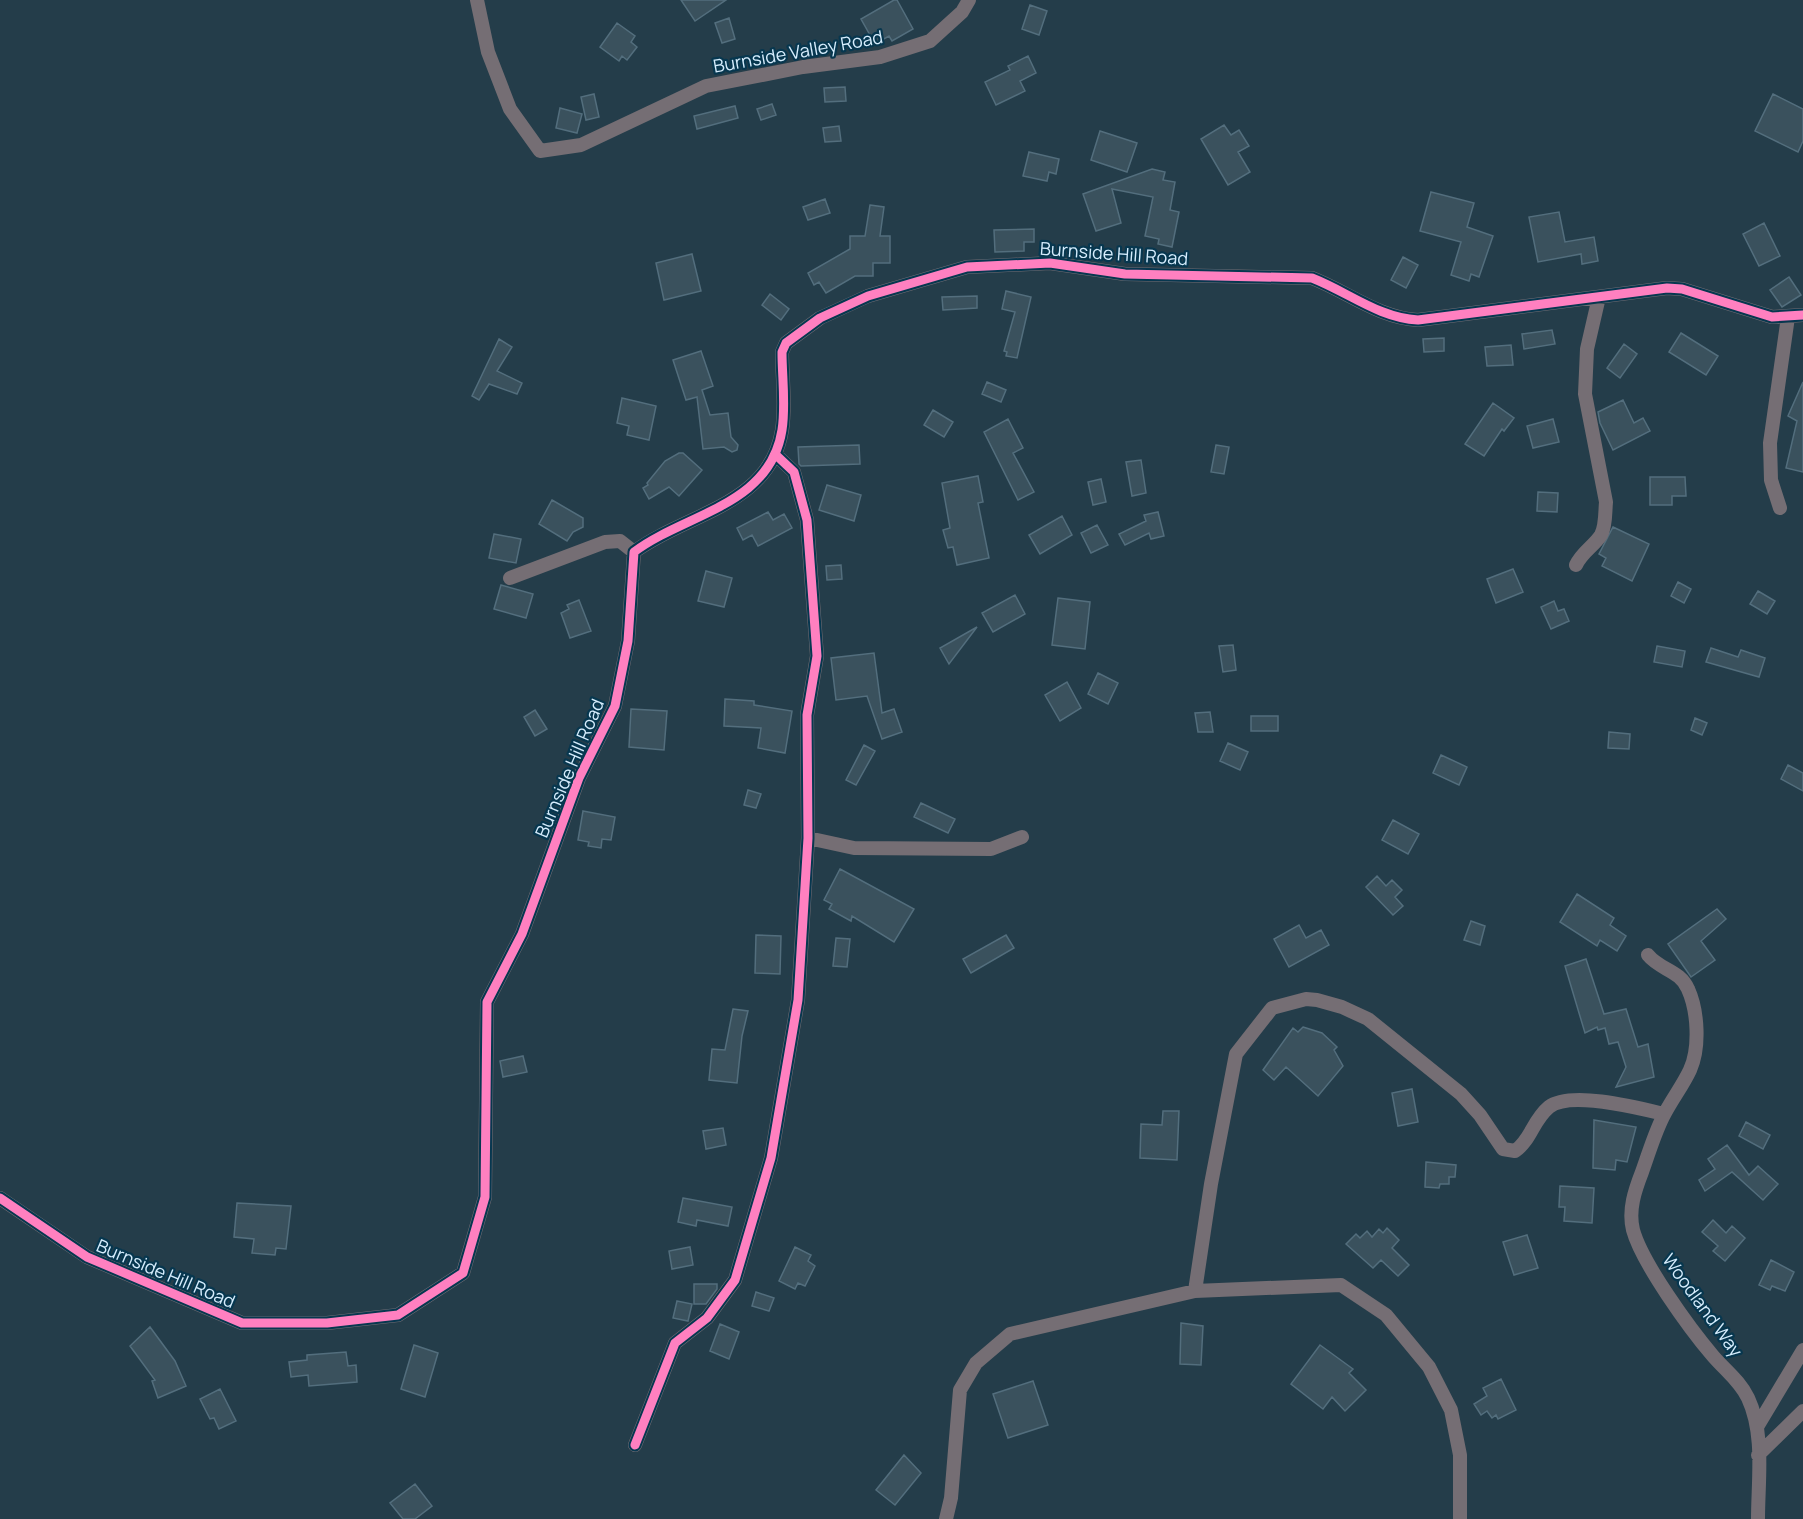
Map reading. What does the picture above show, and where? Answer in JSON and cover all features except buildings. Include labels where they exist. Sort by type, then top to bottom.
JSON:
[{"type":"street","name":"Burnside Valley Road","points":[[477,0],[488,52],[510,109],[540,151],[581,145],[706,86],[803,67],[880,57],[930,41],[962,12],[969,0]]},
{"type":"street","name":"Burnside Hill Road","points":[[0,1198],[87,1257],[242,1323],[327,1323],[398,1316],[463,1273],[485,1197],[487,1002],[522,934],[579,778],[615,706],[628,641],[634,552],[650,540],[721,506],[755,485],[776,455],[782,428],[782,352],[786,343],[820,318],[868,297],[967,267],[1050,263],[1125,274],[1312,278],[1335,287],[1377,311],[1401,319],[1418,320],[1666,288],[1682,289],[1772,317],[1803,315]]},
{"type":"street","points":[[1576,565],[1582,553],[1601,535],[1605,519],[1606,502],[1585,394],[1587,349],[1599,297]]},
{"type":"street","points":[[1780,508],[1771,480],[1770,443],[1788,317]]},
{"type":"street","points":[[635,1445],[675,1342],[707,1318],[735,1280],[768,1169],[798,1000],[808,838],[807,715],[817,656],[807,520],[794,472],[776,455]]},
{"type":"street","points":[[510,578],[605,542],[620,541],[634,552]]},
{"type":"street","points":[[808,838],[854,848],[991,849],[1022,837]]},
{"type":"street","name":"Woodland Way","points":[[1648,955],[1655,963],[1682,978],[1689,990],[1695,1020],[1691,1067],[1664,1114],[1636,1188],[1632,1207],[1633,1229],[1648,1260],[1668,1292],[1713,1356],[1732,1375],[1747,1397],[1757,1427],[1758,1519]]},
{"type":"street","points":[[1195,1291],[1211,1184],[1236,1054],[1272,1008],[1305,999],[1317,1000],[1342,1006],[1368,1019],[1461,1094],[1480,1114],[1503,1149],[1515,1151],[1526,1144],[1535,1125],[1550,1106],[1571,1100],[1630,1106],[1664,1114]]},
{"type":"street","points":[[946,1519],[951,1498],[960,1390],[976,1363],[1010,1334],[1195,1291],[1341,1285],[1386,1314],[1430,1367],[1451,1410],[1460,1455],[1460,1519]]},
{"type":"street","points":[[1757,1427],[1803,1350]]},
{"type":"street","points":[[1758,1455],[1803,1411]]},
{"type":"cycle path","points":[[0,1198],[87,1257],[242,1323],[327,1323],[398,1315],[463,1273],[485,1197],[487,1002],[522,934],[579,778],[615,706],[628,641],[634,552],[723,505],[744,492],[761,476],[774,455],[782,430],[784,401],[782,352],[786,343],[820,318],[868,296],[967,267],[1050,263],[1125,274],[1312,278],[1377,310],[1418,320],[1667,288],[1682,289],[1772,317],[1803,315]]},
{"type":"cycle path","points":[[635,1445],[675,1343],[707,1318],[735,1280],[771,1158],[798,1000],[808,838],[807,715],[817,656],[807,520],[794,472],[776,455]]}]
